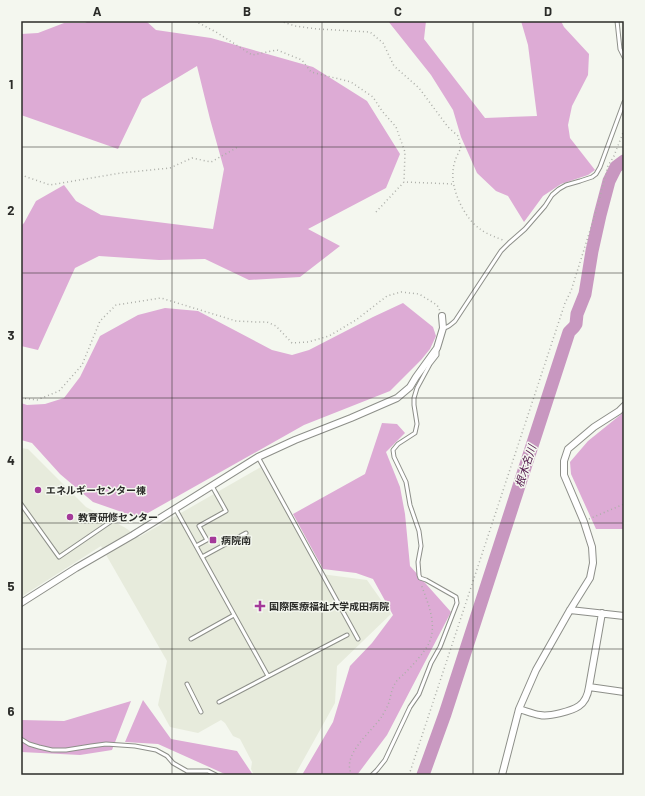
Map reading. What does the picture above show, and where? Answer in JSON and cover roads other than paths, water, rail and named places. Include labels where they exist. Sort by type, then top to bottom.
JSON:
[{"type":"street","points":[[21,603],[258,457],[397,398],[410,387],[437,348],[443,328],[442,316]]},
{"type":"street","points":[[502,775],[519,709],[536,670],[590,578],[593,563],[592,547],[584,522],[564,475],[564,461],[568,449],[594,426],[619,411],[624,406]]},
{"type":"street","points":[[570,610],[624,616]]},
{"type":"street","points":[[519,709],[542,716],[550,716],[568,711],[582,703],[586,697],[589,687],[602,613]]},
{"type":"street","points":[[589,687],[624,692]]},
{"type":"lane","points":[[617,21],[620,49],[624,57]]},
{"type":"lane","points":[[443,328],[446,328],[455,321],[501,251],[525,229],[545,206],[552,195],[566,185],[596,174],[624,102]]},
{"type":"lane","points":[[372,775],[378,770],[385,760],[410,707],[419,694],[431,663],[440,647],[457,603],[456,597],[420,578],[418,575],[418,562],[421,546],[419,531],[409,500],[406,482],[394,458],[393,450],[398,444],[415,433],[417,424],[414,398],[417,388],[430,364],[437,355],[437,348]]},
{"type":"lane","points":[[258,457],[358,639]]},
{"type":"lane","points":[[196,546],[207,540],[199,526],[226,511],[212,486]]},
{"type":"lane","points":[[21,504],[58,557],[119,516]]},
{"type":"lane","points":[[175,508],[268,676]]},
{"type":"lane","points":[[202,557],[246,533]]},
{"type":"lane","points":[[191,639],[234,614]]},
{"type":"lane","points":[[219,702],[347,635]]},
{"type":"lane","points":[[187,684],[201,712]]},
{"type":"lane","points":[[21,739],[39,748],[52,750],[66,750],[106,744],[135,746],[156,750],[167,756],[173,763],[187,771],[208,771],[216,775]]},
{"type":"waterway","name":"根木名川","points":[[423,775],[445,714],[569,332],[576,324],[577,314],[585,294],[592,251],[609,181],[616,167],[624,161]]},
{"type":"place","name":"エネルギーセンター棟","points":[[38,490]]},
{"type":"place","name":"教育研修センター","points":[[70,517]]},
{"type":"place","name":"病院南","points":[[213,540]]},
{"type":"place","name":"国際医療福祉大学成田病院","points":[[260,606]]}]
